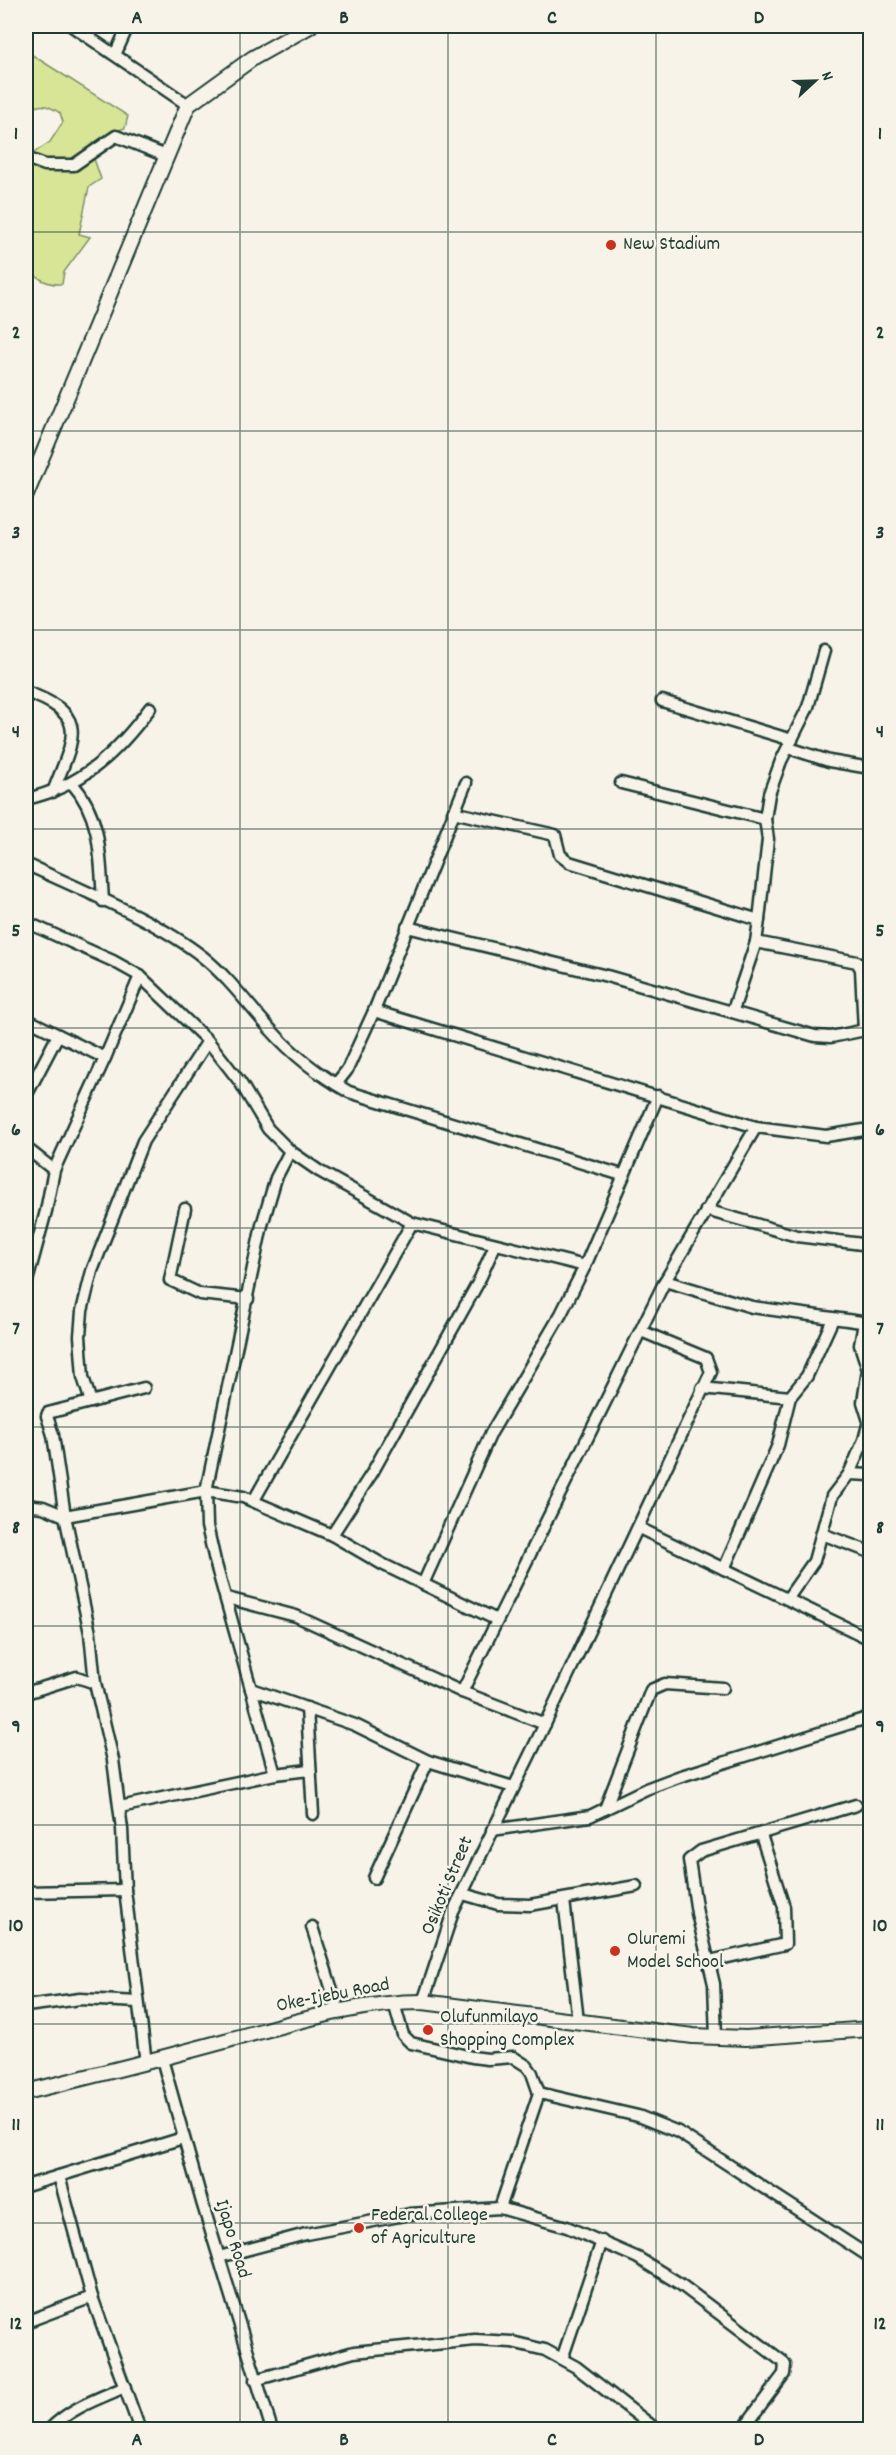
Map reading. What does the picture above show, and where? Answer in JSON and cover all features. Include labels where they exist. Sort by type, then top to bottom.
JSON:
[{"type":"main road","points":[[26,495],[188,105],[253,58],[310,26]]},
{"type":"main road","name":"Oke-Ijebu Road","points":[[26,2092],[339,2012],[394,2003],[423,2002],[716,2037],[746,2038],[870,2029]]},
{"type":"street","points":[[72,26],[188,105]]},
{"type":"street","points":[[115,55],[128,26]]},
{"type":"street","points":[[26,158],[45,165],[74,165],[116,136],[166,156]]},
{"type":"street","points":[[733,1010],[756,942],[768,838],[765,819],[774,777],[808,707],[824,651]]},
{"type":"street","points":[[26,692],[63,709],[71,722],[67,753],[53,792]]},
{"type":"street","points":[[662,701],[790,744],[829,761],[870,768]]},
{"type":"street","points":[[26,799],[53,792],[72,783],[120,744],[150,708]]},
{"type":"street","points":[[72,783],[86,801],[96,824],[103,901]]},
{"type":"street","points":[[336,1084],[347,1070],[374,1011],[466,783]]},
{"type":"street","points":[[621,783],[765,819]]},
{"type":"street","points":[[453,812],[555,835],[560,855],[568,862],[759,920]]},
{"type":"street","points":[[26,864],[176,939],[203,957],[286,1046],[349,1092],[622,1175]]},
{"type":"street","points":[[26,922],[113,961],[140,976],[208,1041],[240,1082],[264,1124],[290,1151],[319,1171],[412,1222],[495,1245],[585,1266]]},
{"type":"street","points":[[407,927],[607,976],[733,1010],[815,1036],[831,1037],[867,1030],[861,969],[857,962],[756,942]]},
{"type":"street","points":[[26,1285],[27,1272],[46,1211],[54,1170],[140,976]]},
{"type":"street","points":[[374,1011],[756,1127],[826,1136],[870,1129]]},
{"type":"street","points":[[26,1019],[105,1058]]},
{"type":"street","points":[[26,1095],[58,1035]]},
{"type":"street","points":[[91,1402],[83,1377],[80,1336],[82,1311],[92,1270],[143,1142],[208,1041]]},
{"type":"street","points":[[423,1584],[491,1433],[561,1314],[585,1266],[622,1175],[658,1096]]},
{"type":"street","points":[[462,1692],[665,1281],[756,1127]]},
{"type":"street","points":[[26,1148],[54,1170]]},
{"type":"street","points":[[275,1774],[207,1526],[206,1491],[270,1196],[290,1151]]},
{"type":"street","points":[[185,1209],[176,1242],[171,1283],[200,1294],[248,1299]]},
{"type":"street","points":[[706,1210],[797,1236],[870,1245]]},
{"type":"street","points":[[254,1500],[412,1222]]},
{"type":"street","points":[[332,1535],[372,1473],[478,1283],[495,1245]]},
{"type":"street","points":[[665,1281],[734,1303],[867,1323],[860,1345],[868,1370],[863,1402],[870,1414],[864,1440],[849,1474],[832,1496],[814,1562],[788,1598]]},
{"type":"street","points":[[724,1569],[778,1444],[790,1397],[807,1376],[833,1319]]},
{"type":"street","name":"Osikoti Street","points":[[423,2002],[453,1912],[545,1724],[711,1372],[706,1358],[641,1331]]},
{"type":"street","points":[[144,1388],[47,1414],[61,1480],[65,1516],[90,1633],[95,1683],[107,1724],[120,1807],[125,1890],[146,2063]]},
{"type":"street","points":[[702,1388],[790,1397]]},
{"type":"street","points":[[849,1474],[870,1475]]},
{"type":"street","points":[[26,1505],[43,1507],[65,1516],[206,1491],[254,1500],[332,1535],[423,1584],[497,1620]]},
{"type":"street","points":[[639,1527],[870,1639]]},
{"type":"street","points":[[822,1534],[870,1552]]},
{"type":"street","points":[[227,1598],[296,1616],[462,1692],[545,1724]]},
{"type":"street","points":[[26,1693],[77,1677],[95,1683]]},
{"type":"street","points":[[605,1809],[651,1690],[665,1684],[723,1688]]},
{"type":"street","points":[[251,1689],[355,1725],[428,1761],[513,1786]]},
{"type":"street","points":[[307,1708],[313,1814]]},
{"type":"street","points":[[492,1830],[576,1819],[678,1777],[864,1719]]},
{"type":"street","points":[[375,1878],[428,1761]]},
{"type":"street","points":[[120,1807],[275,1774],[309,1770]]},
{"type":"street","points":[[716,2037],[710,1961],[697,1913],[689,1860],[701,1851],[856,1805]]},
{"type":"street","points":[[710,1961],[785,1944],[784,1907],[761,1834]]},
{"type":"street","points":[[463,1894],[513,1906],[564,1900],[636,1886]]},
{"type":"street","points":[[26,1892],[125,1890]]},
{"type":"street","points":[[564,1900],[578,2021]]},
{"type":"street","points":[[312,1927],[339,2012]]},
{"type":"street","points":[[26,2006],[80,1999],[138,2002]]},
{"type":"street","points":[[394,2003],[403,2034],[411,2043],[472,2057],[488,2059],[513,2057],[528,2066],[539,2093],[500,2208]]},
{"type":"street","name":"Ijapo Road","points":[[162,2058],[183,2139],[272,2430]]},
{"type":"street","points":[[539,2093],[638,2116],[678,2132],[870,2257]]},
{"type":"street","points":[[26,2186],[183,2139]]},
{"type":"street","points":[[59,2176],[92,2297],[140,2430]]},
{"type":"street","points":[[219,2258],[306,2234],[410,2214],[500,2208],[567,2228],[638,2258],[680,2284],[782,2361],[785,2365],[784,2374],[742,2430]]},
{"type":"street","points":[[562,2359],[602,2241]]},
{"type":"street","points":[[26,2322],[92,2297]]},
{"type":"street","points":[[255,2380],[354,2352],[464,2341],[512,2342],[545,2350],[576,2367],[657,2430]]},
{"type":"street","points":[[49,2430],[61,2417],[82,2405],[125,2387]]},
{"type":"green space","points":[[26,51],[128,116],[125,128],[113,132],[93,156],[101,179],[89,187],[79,234],[90,237],[64,272],[62,284],[42,280],[26,267],[26,158],[50,142],[63,122],[60,113],[47,106],[35,107],[26,113]]},
{"type":"place","name":"New Stadium","points":[[611,245]]},
{"type":"place","name":"Oluremi Model School","points":[[615,1951]]},
{"type":"place","name":"Olufunmilayo Shopping Complex","points":[[428,2030]]},
{"type":"place","name":"Federal College of Agriculture","points":[[359,2228]]}]
